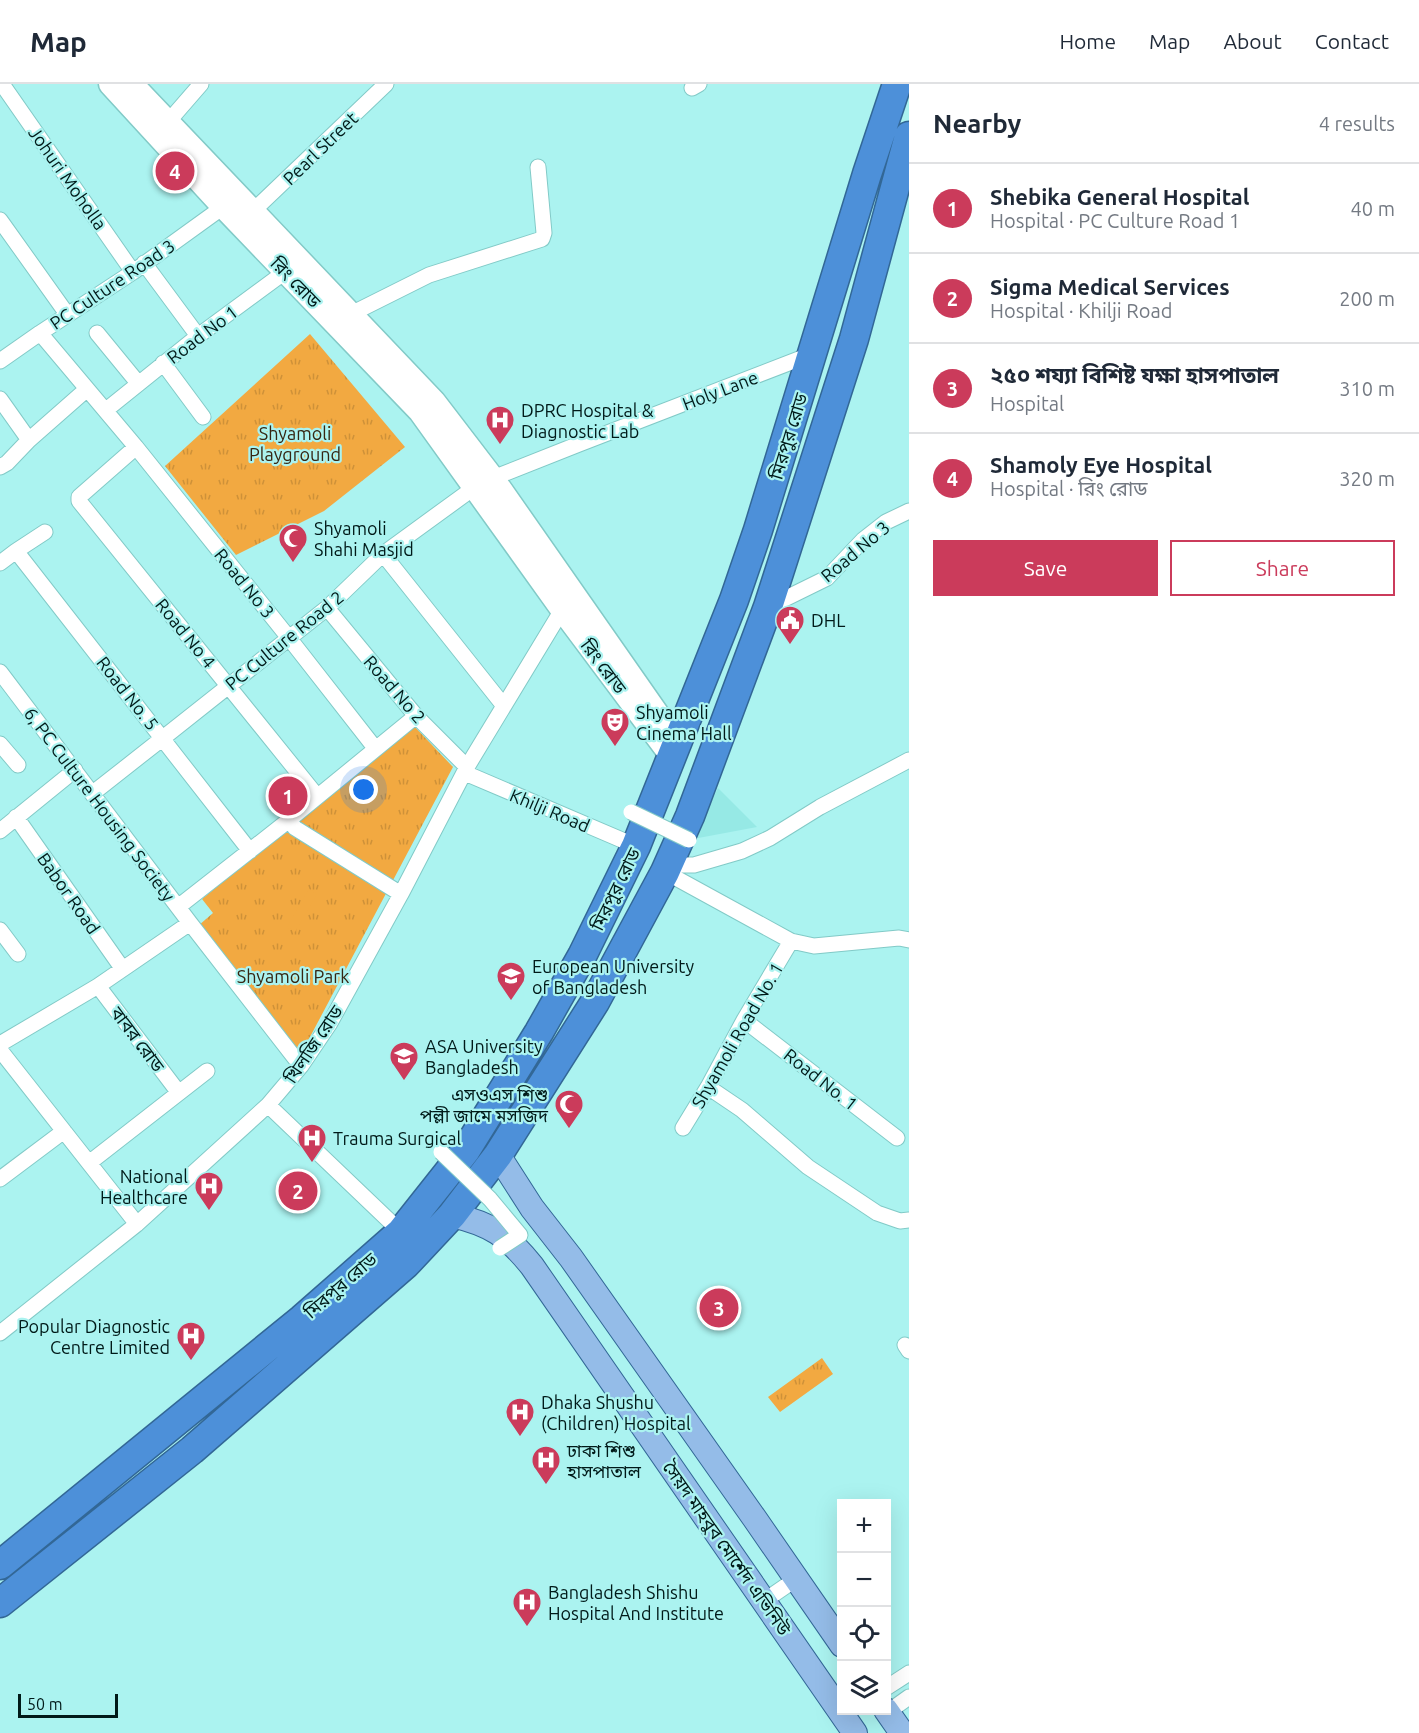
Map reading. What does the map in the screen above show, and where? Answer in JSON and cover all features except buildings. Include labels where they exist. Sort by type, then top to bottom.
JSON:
[{"type":"highway","name":"মিরপুর রোড","points":[[0,1565],[302,1319],[401,1232],[466,1150],[539,1032],[582,956],[636,846],[639,816],[674,748],[734,600],[897,84]]},
{"type":"highway","name":"মিরপুর রোড","points":[[0,1603],[233,1416],[406,1264],[452,1215],[498,1155],[595,1002],[667,866],[690,816],[768,607],[854,339],[909,136]]},
{"type":"highway","points":[[832,291],[865,298]]},
{"type":"highway","points":[[816,342],[854,339]]},
{"type":"highway","points":[[119,1468],[139,1493]]},
{"type":"main road","name":"রিং রোড","points":[[110,84],[223,207],[351,314],[434,401],[562,610],[674,748]]},
{"type":"main road","name":"রিং রোড","points":[[132,84],[253,211],[293,266],[484,482],[674,748]]},
{"type":"main road","points":[[498,1155],[532,1208],[571,1258],[837,1639]]},
{"type":"main road","name":"সৈয়দ মাহবুব মোর্শেদ এভিনিউ","points":[[452,1215],[498,1231],[509,1240],[542,1280],[855,1733]]},
{"type":"main road","points":[[542,1280],[571,1258]]},
{"type":"main road","points":[[890,1715],[902,1733]]},
{"type":"street","name":"Johuri Moholla","points":[[2,84],[139,268]]},
{"type":"street","points":[[168,122],[201,84]]},
{"type":"street","name":"Pearl Street","points":[[253,211],[386,84]]},
{"type":"street","points":[[351,314],[429,275],[542,238],[544,234],[538,167]]},
{"type":"street","name":"PC Culture Road 3","points":[[2,355],[139,268],[223,207]]},
{"type":"street","points":[[0,220],[67,314]]},
{"type":"street","name":"Road No 1","points":[[106,410],[198,336],[293,266]]},
{"type":"street","points":[[139,268],[198,336]]},
{"type":"street","name":"Road No 3","points":[[40,333],[136,447],[290,638],[375,748]]},
{"type":"street","points":[[97,333],[138,383]]},
{"type":"street","name":"Holy Lane","points":[[484,482],[816,342]]},
{"type":"street","points":[[163,363],[203,417]]},
{"type":"street","points":[[0,467],[87,389]]},
{"type":"street","points":[[0,399],[29,440]]},
{"type":"street","name":"Road No 4","points":[[136,447],[79,499],[317,796]]},
{"type":"street","name":"PC Culture Road 2","points":[[93,793],[327,608],[382,554],[484,482]]},
{"type":"street","name":"Road No 3","points":[[768,607],[827,578],[863,540],[886,522],[909,511]]},
{"type":"street","points":[[0,562],[45,532]]},
{"type":"street","name":"Road No. 5","points":[[16,551],[250,851]]},
{"type":"street","points":[[382,554],[504,706]]},
{"type":"street","name":"Road No 2","points":[[327,608],[416,716],[466,770]]},
{"type":"street","name":"খিলজি রোড","points":[[0,1334],[137,1224],[268,1105],[301,1066],[330,1023],[466,770],[562,610]]},
{"type":"street","name":"6, PC Culture Housing Society","points":[[0,672],[178,907]]},
{"type":"street","points":[[301,1066],[178,907],[416,716]]},
{"type":"street","points":[[0,744],[18,765]]},
{"type":"street","points":[[667,866],[694,866],[742,851],[770,838],[820,807],[909,760]]},
{"type":"street","points":[[0,831],[75,770]]},
{"type":"street","name":"Khilji Road","points":[[466,770],[636,846]]},
{"type":"street","points":[[639,816],[689,840]]},
{"type":"street","name":"Babor Road","points":[[16,817],[122,968]]},
{"type":"street","points":[[289,820],[295,828],[401,894]]},
{"type":"street","name":"Shyamoli Road No. 1","points":[[667,866],[791,941],[814,946],[899,938],[909,940]]},
{"type":"street","points":[[0,1044],[98,986],[190,923]]},
{"type":"street","points":[[0,930],[18,954]]},
{"type":"street","name":"Shyamoli Road No. 1","points":[[682,1128],[791,941]]},
{"type":"street","name":"বাবর রোড","points":[[98,986],[179,1093]]},
{"type":"street","name":"Road No. 1","points":[[744,1020],[897,1138]]},
{"type":"street","points":[[0,1050],[137,1224]]},
{"type":"street","points":[[89,1163],[207,1071]]},
{"type":"street","points":[[708,1086],[742,1110],[808,1167],[877,1213],[900,1221],[909,1220]]},
{"type":"street","points":[[268,1105],[401,1232]]},
{"type":"street","points":[[0,1179],[63,1131]]},
{"type":"street","points":[[441,1152],[490,1199],[520,1235],[500,1248]]},
{"type":"street","points":[[764,1601],[796,1579]]},
{"type":"street","points":[[891,1686],[908,1676]]},
{"type":"street","points":[[891,1708],[909,1697]]},
{"type":"shaded area","points":[[718,788],[757,827],[693,839]]},
{"type":"green space","name":"Shyamoli Playground","points":[[310,334],[405,447],[324,511],[236,555],[165,466]]},
{"type":"green space","name":"Shyamoli Park","points":[[413,725],[453,767],[301,1054],[198,926],[213,913],[202,899]]},
{"type":"green space","points":[[309,889],[317,894],[295,932],[287,927]]},
{"type":"green space","points":[[822,1358],[833,1374],[780,1412],[768,1397]]},
{"type":"place","name":"Shamoly Eye Hospital","points":[[175,171]]},
{"type":"place","name":"DPRC Hospital & Diagnostic Lab","points":[[500,446]]},
{"type":"place","name":"Shyamoli Shahi Masjid","points":[[293,564]]},
{"type":"place","name":"DHL","points":[[790,646]]},
{"type":"place","name":"Shyamoli Cinema Hall","points":[[615,748]]},
{"type":"place","name":"Shebika General Hospital","points":[[288,796]]},
{"type":"place","name":"European University of Bangladesh","points":[[511,1002]]},
{"type":"place","name":"ASA University Bangladesh","points":[[404,1082]]},
{"type":"place","name":"এসওএস শিশু পল্লী জামে মসজিদ","points":[[569,1130]]},
{"type":"place","name":"Trauma Surgical","points":[[312,1164]]},
{"type":"place","name":"Sigma Medical Services","points":[[298,1191]]},
{"type":"place","name":"National Healthcare","points":[[209,1212]]},
{"type":"place","name":"২৫০ শয্যা বিশিষ্ট যক্ষা হাসপাতাল","points":[[719,1308]]},
{"type":"place","name":"Popular Diagnostic Centre Limited","points":[[191,1362]]},
{"type":"place","name":"Dhaka Shushu (Children) Hospital","points":[[520,1438]]},
{"type":"place","name":"ঢাকা শিশু হাসপাতাল","points":[[546,1486]]},
{"type":"place","name":"Bangladesh Shishu Hospital And Institute","points":[[527,1628]]}]
